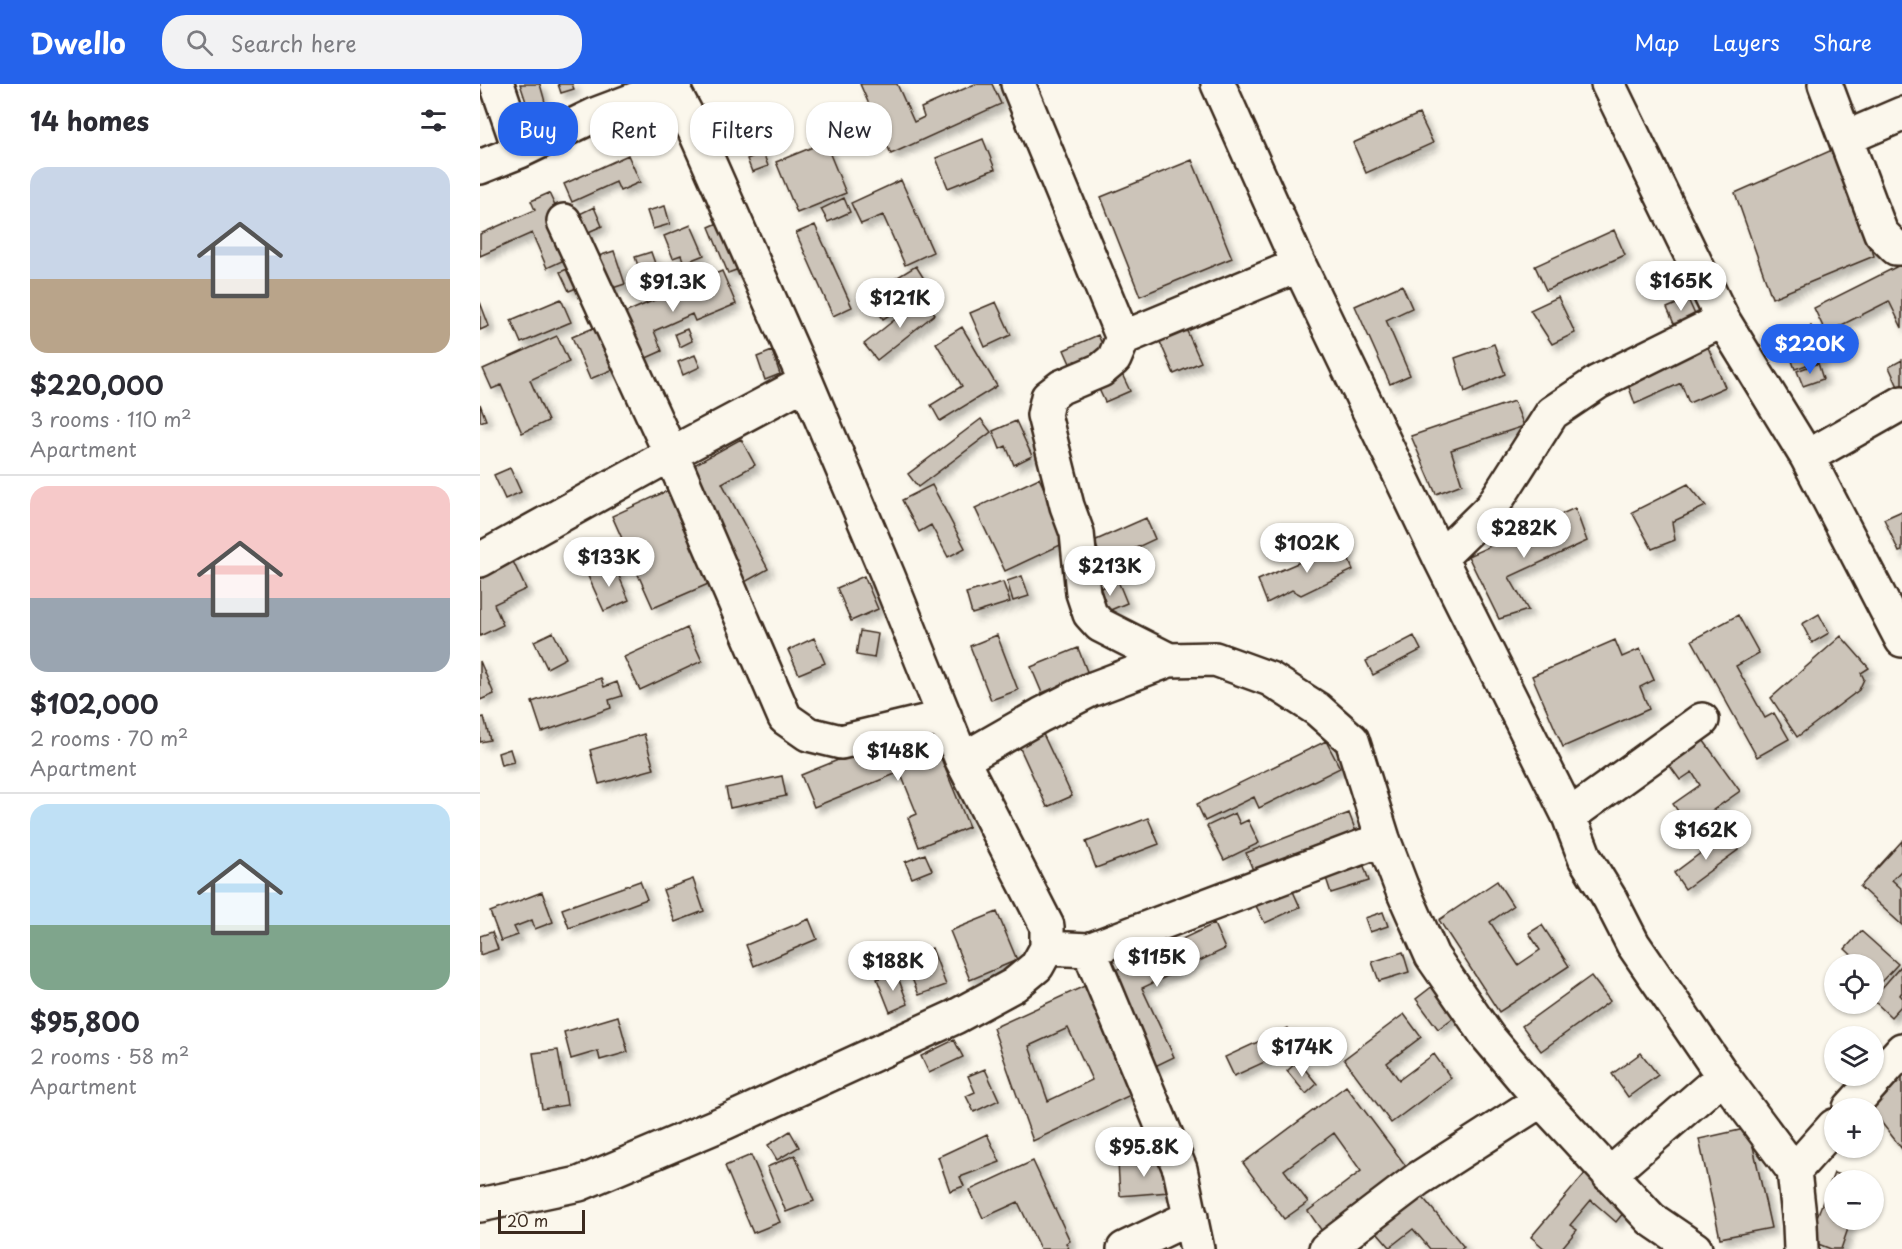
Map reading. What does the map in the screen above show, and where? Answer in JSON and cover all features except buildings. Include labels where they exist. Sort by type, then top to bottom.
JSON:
[{"type":"street","points":[[497,84],[503,102]]},
{"type":"street","points":[[1018,84],[1122,338],[1114,358],[1101,370],[1061,387],[1048,397],[1044,415],[1067,506],[1077,533],[1083,593],[1090,614],[1100,626],[1169,660]]},
{"type":"street","points":[[1218,84],[1299,266],[1440,558],[1569,816],[1585,858],[1610,899],[1632,944],[1723,1076],[1794,1171],[1801,1249]]},
{"type":"street","points":[[1608,84],[1723,320],[1807,457],[1897,618]]},
{"type":"street","points":[[1825,84],[1881,233],[1896,248],[1902,248]]},
{"type":"street","points":[[480,1205],[579,1184],[828,1076],[955,1017],[1014,986],[1037,966],[1047,948],[1047,926],[962,760],[806,382],[673,85],[578,123]]},
{"type":"street","points":[[1846,138],[1902,114]]},
{"type":"street","points":[[480,167],[508,156]]},
{"type":"street","points":[[564,221],[671,454],[785,718],[808,734],[841,742],[945,717]]},
{"type":"street","points":[[1122,338],[1299,266]]},
{"type":"street","points":[[1440,558],[1492,507],[1552,413],[1598,382],[1723,320]]},
{"type":"street","points":[[480,560],[806,382]]},
{"type":"street","points":[[1807,457],[1902,403]]},
{"type":"street","points":[[962,760],[1090,690],[1169,660],[1215,659],[1270,679],[1317,710],[1352,740],[1383,839],[1432,956],[1488,1037],[1541,1100],[1651,1219],[1695,1249]]},
{"type":"street","points":[[1569,816],[1702,720]]},
{"type":"street","points":[[1047,948],[1089,950],[1383,839]]},
{"type":"street","points":[[1089,950],[1180,1169],[1197,1249]]},
{"type":"street","points":[[1859,1098],[1902,1050]]},
{"type":"street","points":[[1609,1175],[1723,1076]]},
{"type":"street","points":[[1326,1249],[1418,1179],[1541,1100]]},
{"type":"street","points":[[1794,1171],[1824,1137]]},
{"type":"street","points":[[1124,1249],[1191,1217]]}]
